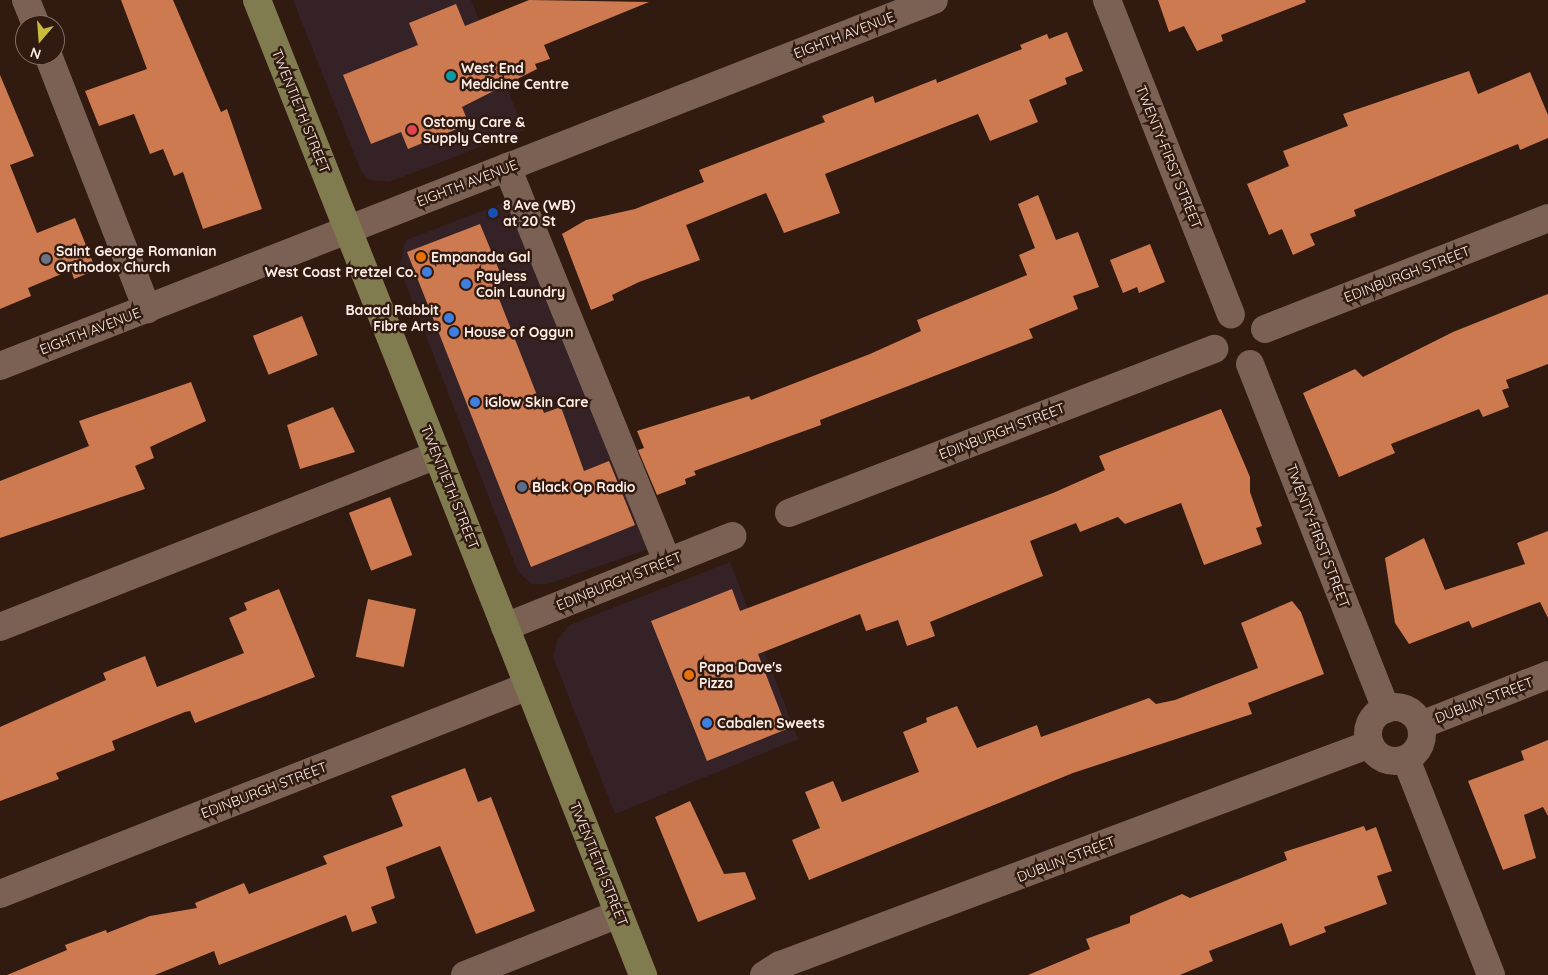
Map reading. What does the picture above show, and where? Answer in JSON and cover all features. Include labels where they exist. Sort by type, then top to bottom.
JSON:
[{"type":"main road","name":"TWENTIETH STREET","points":[[257,0],[642,975]]},
{"type":"street","points":[[26,0],[32,15]]},
{"type":"street","name":"EIGHTH AVENUE","points":[[0,366],[934,0]]},
{"type":"street","name":"TWENTY-FIRST STREET","points":[[1107,0],[1230,314]]},
{"type":"street","points":[[52,65],[147,309]]},
{"type":"street","points":[[507,167],[667,562]]},
{"type":"street","name":"EDINBURGH STREET","points":[[1265,329],[1548,218]]},
{"type":"street","points":[[1247,313],[1265,329],[1266,346],[1250,364],[1226,362],[1214,349],[1217,324],[1230,314],[1247,313]]},
{"type":"street","name":"EDINBURGH STREET","points":[[789,513],[1214,349]]},
{"type":"street","name":"TWENTY-FIRST STREET","points":[[1250,364],[1386,709]]},
{"type":"street","points":[[0,627],[437,455]]},
{"type":"street","name":"EDINBURGH STREET","points":[[505,627],[733,536]]},
{"type":"street","name":"DUBLIN STREET","points":[[1421,725],[1548,675]]},
{"type":"street","name":"EDINBURGH STREET","points":[[0,894],[528,686]]},
{"type":"street","points":[[1386,709],[1410,712],[1421,725],[1421,741],[1406,759],[1381,757],[1370,744],[1372,720],[1386,709]]},
{"type":"street","name":"DUBLIN STREET","points":[[772,970],[1370,744]]},
{"type":"street","points":[[1406,759],[1491,975]]},
{"type":"street","points":[[465,975],[618,914]]},
{"type":"shaded area","points":[[293,0],[471,0],[524,130],[389,182],[369,180],[361,171]]},
{"type":"shaded area","points":[[521,196],[657,546],[548,584],[532,584],[518,572],[399,267],[406,240]]},
{"type":"shaded area","points":[[730,562],[798,739],[615,814],[553,657],[557,641],[569,625]]},
{"type":"building","points":[[121,0],[173,0],[221,112],[227,109],[262,209],[203,229],[183,172],[174,176],[163,149],[150,154],[134,114],[99,126],[85,91],[147,69]]},
{"type":"building","points":[[529,0],[649,2],[544,45],[550,59],[535,64],[537,69],[462,107],[469,124],[408,149],[401,132],[371,144],[343,75],[418,45],[409,23],[456,4],[465,26]]},
{"type":"building","points":[[1158,0],[1305,0],[1306,2],[1221,35],[1223,41],[1197,51],[1184,26],[1169,32]]},
{"type":"building","points":[[1067,32],[1083,71],[1065,78],[1067,84],[1029,100],[1038,122],[990,141],[978,114],[825,174],[840,213],[784,233],[766,193],[686,225],[700,260],[639,282],[612,295],[614,300],[591,310],[562,234],[586,220],[635,209],[704,182],[699,170],[825,122],[822,116],[873,96],[875,103],[936,79],[937,83],[1022,49],[1020,45],[1047,34],[1049,39]]},
{"type":"building","points":[[1469,71],[1478,94],[1530,72],[1548,115],[1548,138],[1520,150],[1518,144],[1354,210],[1356,216],[1310,234],[1315,245],[1293,255],[1282,229],[1269,235],[1247,184],[1289,166],[1283,151],[1348,126],[1343,114]]},
{"type":"building","points":[[0,75],[34,156],[10,165],[37,233],[75,218],[96,270],[74,279],[71,270],[28,288],[31,296],[0,309]]},
{"type":"building","points":[[1038,195],[1056,240],[1078,232],[1099,287],[1073,296],[1078,309],[1029,329],[1033,338],[820,420],[821,425],[694,471],[696,475],[685,479],[686,484],[657,495],[638,450],[644,448],[637,431],[749,396],[751,400],[870,354],[921,331],[917,320],[1027,275],[1019,255],[1035,248],[1018,204]]},
{"type":"building","points":[[480,224],[504,282],[494,286],[544,413],[561,407],[584,471],[609,461],[635,525],[531,567],[407,252]]},
{"type":"building","points":[[1150,244],[1165,282],[1139,293],[1137,287],[1123,293],[1110,260]]},
{"type":"building","points":[[1548,294],[1548,364],[1506,380],[1509,388],[1502,390],[1509,407],[1483,417],[1479,409],[1391,444],[1395,453],[1339,477],[1303,393],[1355,369],[1363,377],[1453,332]]},
{"type":"building","points":[[302,316],[318,355],[269,375],[253,336]]},
{"type":"building","points":[[191,382],[206,421],[150,447],[154,458],[135,466],[145,489],[0,538],[0,481],[89,446],[79,421]]},
{"type":"building","points":[[333,407],[355,452],[300,469],[287,425]]},
{"type":"building","points":[[1221,409],[1250,477],[1250,492],[1262,526],[1256,528],[1262,544],[1204,565],[1181,503],[1125,524],[1118,517],[1080,532],[1076,523],[1030,541],[1043,576],[930,622],[935,636],[907,646],[898,620],[866,631],[860,614],[758,654],[787,729],[707,761],[651,621],[732,589],[740,611],[1053,493],[1105,470],[1099,456]]},
{"type":"building","points":[[390,497],[412,555],[371,571],[349,513]]},
{"type":"building","points":[[1548,531],[1548,618],[1540,602],[1472,628],[1469,621],[1409,644],[1395,623],[1385,558],[1424,538],[1445,590],[1525,564],[1517,543]]},
{"type":"building","points":[[279,589],[315,677],[195,723],[190,711],[185,712],[112,741],[115,750],[56,773],[59,779],[0,801],[0,727],[106,680],[103,673],[145,656],[157,687],[244,653],[229,618],[247,610],[244,603]]},
{"type":"building","points":[[368,599],[416,609],[404,667],[356,657]]},
{"type":"building","points":[[1292,601],[1301,612],[1324,674],[1248,703],[1252,714],[1073,773],[809,880],[792,840],[820,828],[805,792],[833,781],[842,802],[919,772],[903,732],[927,722],[926,718],[957,706],[977,748],[1037,725],[1041,737],[1149,698],[1156,704],[1175,700],[1258,668],[1241,623]]},
{"type":"building","points":[[1548,740],[1548,816],[1543,807],[1524,815],[1536,858],[1503,870],[1468,781],[1524,760],[1521,751]]},
{"type":"building","points":[[465,768],[478,802],[491,797],[535,911],[476,934],[440,846],[386,867],[395,898],[371,907],[377,923],[352,932],[346,915],[219,965],[214,951],[155,975],[7,975],[67,950],[65,945],[106,930],[107,933],[150,916],[197,908],[195,903],[244,883],[249,894],[327,864],[323,856],[403,826],[391,796]]},
{"type":"building","points":[[690,801],[724,874],[745,872],[756,899],[698,922],[655,817]]},
{"type":"building","points":[[1364,826],[1366,831],[1376,827],[1392,871],[1377,876],[1387,904],[1324,927],[1326,932],[1290,946],[1282,923],[1209,951],[1213,961],[1180,975],[1028,975],[1090,949],[1086,939],[1130,923],[1130,916],[1182,894],[1190,898],[1287,860],[1284,852]]},
{"type":"place","name":"West End Medicine Centre","points":[[451,76]]},
{"type":"place","name":"Ostomy Care & Supply Centre","points":[[412,130]]},
{"type":"place","name":"8 Ave (WB) at 20 St","points":[[493,213]]},
{"type":"place","name":"Empanada Gal","points":[[421,257]]},
{"type":"place","name":"Saint George Romanian Orthodox Church","points":[[46,259]]},
{"type":"place","name":"West Coast Pretzel Co.","points":[[427,272]]},
{"type":"place","name":"Payless Coin Laundry","points":[[466,284]]},
{"type":"place","name":"Baaad Rabbit Fibre Arts","points":[[449,318]]},
{"type":"place","name":"House of Oggun","points":[[454,332]]},
{"type":"place","name":"iGlow Skin Care","points":[[475,402]]},
{"type":"place","name":"Black Op Radio","points":[[522,487]]},
{"type":"place","name":"Papa Dave's Pizza","points":[[689,675]]},
{"type":"place","name":"Cabalen Sweets","points":[[707,723]]}]
